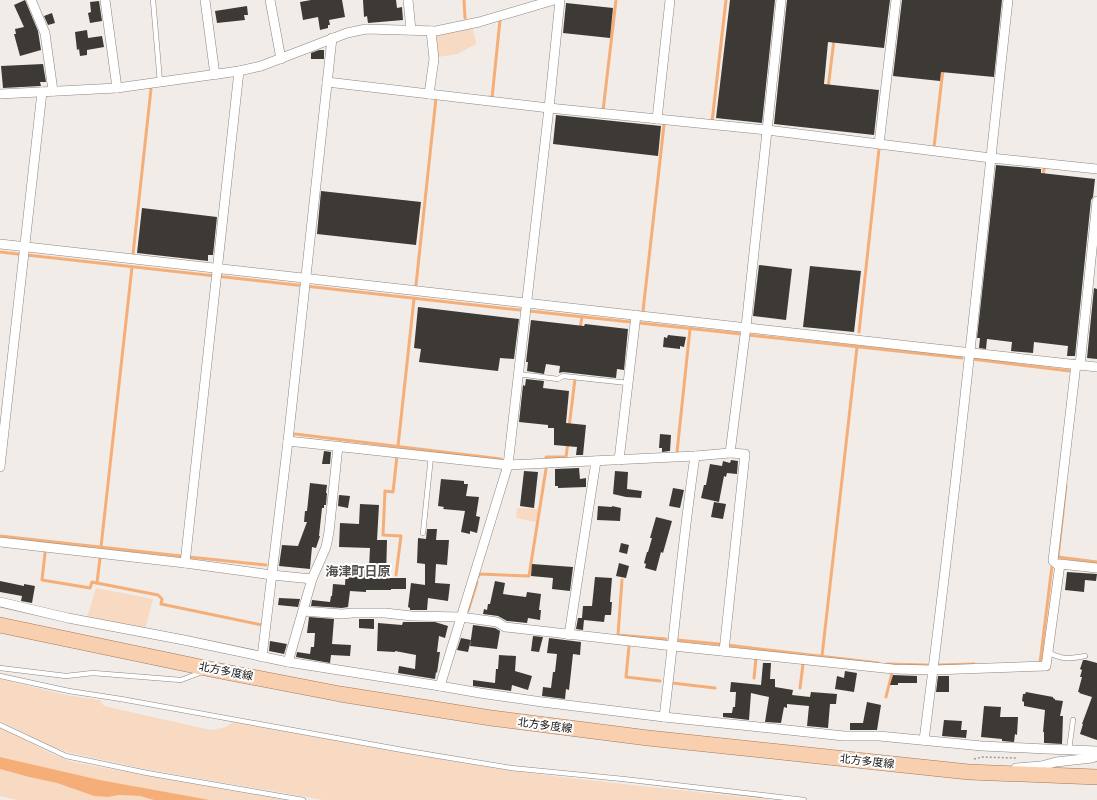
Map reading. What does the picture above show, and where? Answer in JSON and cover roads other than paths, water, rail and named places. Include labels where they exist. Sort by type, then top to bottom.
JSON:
[{"type":"main road","name":"北方多度線","points":[[0,625],[340,694],[491,718],[656,739],[969,772],[1097,777]]},
{"type":"street","points":[[31,0],[45,33],[53,91]]},
{"type":"street","points":[[105,0],[116,88]]},
{"type":"street","points":[[205,0],[215,74]]},
{"type":"street","points":[[270,0],[281,58]]},
{"type":"street","points":[[408,0],[411,30]]},
{"type":"street","points":[[0,94],[116,88],[239,71],[261,66],[346,33],[366,29],[436,31],[479,22],[528,4],[554,0]]},
{"type":"street","points":[[440,686],[508,465],[560,0]]},
{"type":"street","points":[[657,119],[670,0]]},
{"type":"street","points":[[730,453],[746,327],[781,0]]},
{"type":"street","points":[[879,144],[896,0]]},
{"type":"street","points":[[924,740],[970,353],[1008,0]]},
{"type":"street","points":[[429,94],[434,59],[431,31]]},
{"type":"street","points":[[262,657],[288,441],[332,38]]},
{"type":"street","points":[[185,563],[239,71]]},
{"type":"street","points":[[327,82],[549,108],[767,130],[991,158],[1097,169]]},
{"type":"street","points":[[0,467],[42,92]]},
{"type":"street","points":[[1059,566],[1053,561],[1097,202]]},
{"type":"street","points":[[0,244],[24,249],[305,284],[527,303],[636,317],[746,327],[1097,367]]},
{"type":"street","points":[[619,460],[636,317]]},
{"type":"street","points":[[288,441],[508,465],[730,453],[745,454],[724,652]]},
{"type":"street","points":[[288,662],[304,611],[312,579],[326,547],[329,532],[338,446]]},
{"type":"street","points":[[664,717],[686,520],[695,456]]},
{"type":"street","points":[[569,635],[596,461]]},
{"type":"street","points":[[0,542],[312,579]]},
{"type":"street","points":[[1059,566],[1060,564],[1097,568]]},
{"type":"street","points":[[304,611],[342,614],[385,613],[412,616],[461,617],[498,622],[505,627],[569,635],[893,669],[933,670],[1046,666],[1059,566]]},
{"type":"street","points":[[0,602],[68,618],[288,662],[542,702],[664,717],[844,736],[879,736],[982,746],[1097,751]]},
{"type":"street","points":[[969,772],[1041,766],[1056,762],[1092,758],[1097,756]]},
{"type":"lane","points":[[153,0],[160,82]]},
{"type":"lane","points":[[518,374],[558,379],[563,376],[628,383]]},
{"type":"lane","points":[[423,533],[431,456]]},
{"type":"lane","points":[[1048,652],[1062,658],[1070,659],[1085,656]]},
{"type":"lane","points":[[0,668],[66,676],[93,673],[181,680],[210,668]]},
{"type":"lane","points":[[0,676],[69,691],[122,699],[408,751],[504,766],[804,800]]},
{"type":"lane","points":[[1069,750],[1073,720]]},
{"type":"lane","points":[[0,725],[66,756],[147,773],[303,800]]},
{"type":"waterway","points":[[464,0],[465,18]]},
{"type":"waterway","points":[[604,111],[616,0]]},
{"type":"waterway","points":[[711,122],[726,0]]},
{"type":"waterway","points":[[489,97],[492,98],[500,20]]},
{"type":"waterway","points":[[828,88],[834,40]]},
{"type":"waterway","points":[[934,147],[943,69]]},
{"type":"waterway","points":[[133,254],[151,89]]},
{"type":"waterway","points":[[416,285],[436,98]]},
{"type":"waterway","points":[[643,311],[664,125]]},
{"type":"waterway","points":[[859,332],[879,149]]},
{"type":"waterway","points":[[1043,177],[1044,169]]},
{"type":"waterway","points":[[0,252],[520,310]]},
{"type":"waterway","points":[[101,547],[132,267]]},
{"type":"waterway","points":[[398,446],[414,299]]},
{"type":"waterway","points":[[529,311],[741,334]]},
{"type":"waterway","points":[[580,328],[582,317]]},
{"type":"waterway","points":[[677,452],[690,329]]},
{"type":"waterway","points":[[748,335],[962,358]]},
{"type":"waterway","points":[[822,656],[857,347]]},
{"type":"waterway","points":[[972,359],[1070,371]]},
{"type":"waterway","points":[[569,427],[575,379]]},
{"type":"waterway","points":[[295,434],[501,459]]},
{"type":"waterway","points":[[546,457],[566,457],[568,442]]},
{"type":"waterway","points":[[396,575],[401,536],[383,535],[385,491],[393,492],[397,456]]},
{"type":"waterway","points":[[478,577],[479,574],[529,576],[546,469]]},
{"type":"waterway","points":[[1066,485],[1058,557],[1097,562]]},
{"type":"waterway","points":[[0,536],[181,556]]},
{"type":"waterway","points":[[45,553],[42,580],[90,588],[92,582],[97,583]]},
{"type":"waterway","points":[[189,556],[266,565]]},
{"type":"waterway","points":[[100,558],[97,583],[158,595],[162,599],[161,604],[262,625]]},
{"type":"waterway","points":[[1038,663],[1040,663],[1052,566]]},
{"type":"waterway","points":[[622,580],[618,635],[666,639]]},
{"type":"waterway","points":[[468,611],[477,582]]},
{"type":"waterway","points":[[677,638],[677,640],[719,644]]},
{"type":"waterway","points":[[727,645],[878,663]]},
{"type":"waterway","points":[[629,646],[626,677],[660,681]]},
{"type":"waterway","points":[[754,678],[756,658]]},
{"type":"waterway","points":[[800,688],[803,664]]},
{"type":"waterway","points":[[887,664],[927,665]]},
{"type":"waterway","points":[[938,665],[974,664]]},
{"type":"waterway","points":[[886,697],[892,673]]},
{"type":"waterway","points":[[672,683],[715,688]]},
{"type":"district","name":"海津町日原","points":[[358,571]]}]
